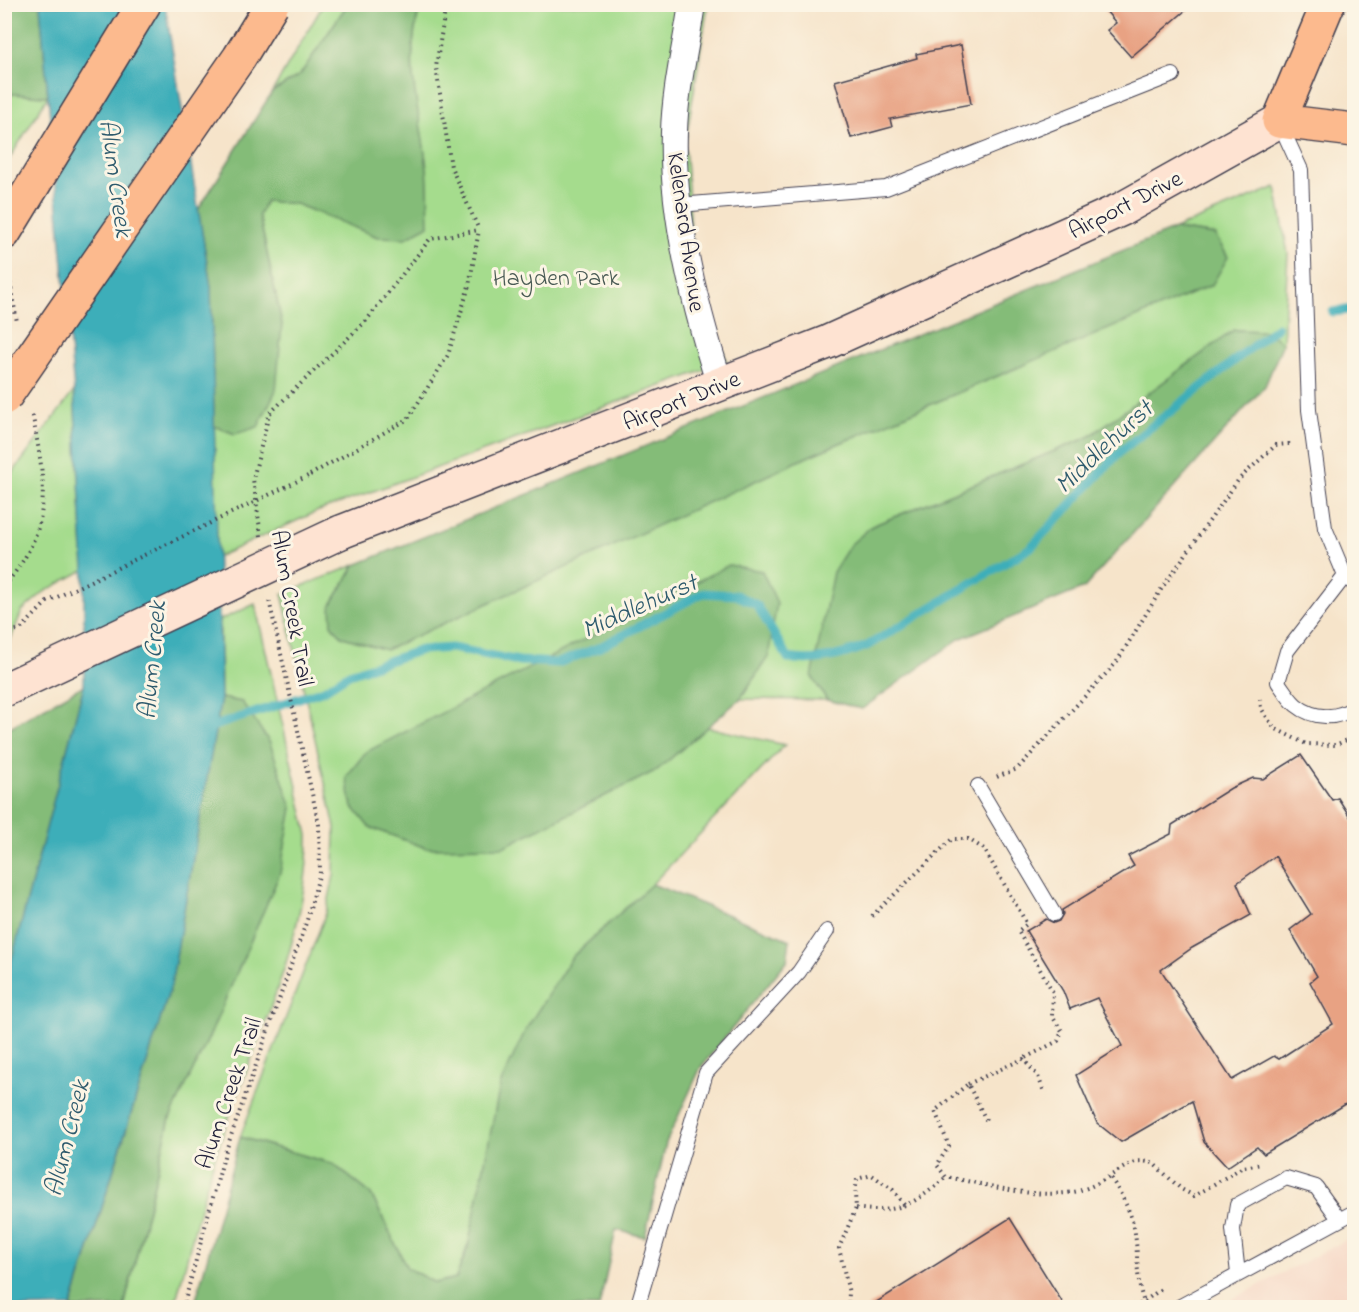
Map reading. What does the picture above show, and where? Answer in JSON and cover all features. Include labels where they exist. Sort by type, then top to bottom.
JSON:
[{"type":"main road","points":[[4,233],[144,4]]},
{"type":"main road","points":[[4,398],[239,58],[272,4]]},
{"type":"main road","points":[[1328,4],[1279,121],[1354,130]]},
{"type":"main road","name":"Airport Drive","points":[[4,690],[341,532],[828,342],[1122,209],[1279,121]]},
{"type":"street","name":"Kelenard Avenue","points":[[692,4],[674,132],[679,205],[698,316],[720,385]]},
{"type":"lane","points":[[679,205],[886,188],[1173,75]]},
{"type":"lane","points":[[1279,121],[1301,170],[1309,410],[1325,528],[1350,580],[1287,651],[1278,682],[1296,705],[1317,716],[1344,715],[1354,707]]},
{"type":"lane","points":[[978,786],[1054,914]]},
{"type":"lane","points":[[637,1308],[706,1073],[799,972],[827,932]]},
{"type":"lane","points":[[1238,1274],[1233,1229],[1237,1205],[1286,1178],[1316,1186],[1340,1219]]},
{"type":"lane","points":[[1177,1308],[1354,1212]]},
{"type":"path","points":[[4,633],[21,629],[47,603],[310,475],[408,419],[448,355],[469,286],[479,230],[451,167],[436,67],[446,4]]},
{"type":"path","name":"Alum Creek Trail","points":[[261,537],[253,479],[268,414],[366,321],[430,239],[479,230]]},
{"type":"path","points":[[978,786],[1017,769],[1116,663],[1162,588],[1239,479],[1276,445],[1289,444],[1295,454]]},
{"type":"path","name":"Alum Creek Trail","points":[[183,1308],[225,1153],[307,920],[320,872],[319,825],[269,595]]},
{"type":"path","points":[[1259,690],[1262,708],[1274,728],[1306,744],[1335,746],[1354,737]]},
{"type":"path","points":[[872,916],[952,839],[968,839],[984,849],[1027,924],[1018,931],[1053,992],[1052,1016],[1062,1032],[1058,1041],[968,1084],[934,1112],[949,1146],[937,1165],[946,1177],[1033,1194],[1075,1192],[1111,1178],[1136,1162],[1153,1162],[1181,1189],[1194,1196],[1243,1167],[1233,1180]]},
{"type":"path","points":[[1023,1059],[1038,1076],[1044,1092]]},
{"type":"path","points":[[968,1084],[986,1120]]},
{"type":"path","points":[[848,1308],[849,1293],[839,1248],[856,1208],[857,1179],[872,1175],[893,1190],[905,1206]]},
{"type":"path","points":[[856,1208],[886,1211],[905,1206],[926,1195],[946,1177]]},
{"type":"path","points":[[1111,1178],[1128,1207],[1134,1228],[1139,1288],[1144,1302]]},
{"type":"path","points":[[1135,1308],[1170,1284]]},
{"type":"shaded area","points":[[1354,1236],[1354,1307],[1217,1307]]},
{"type":"green space","points":[[5,5],[40,5],[48,96],[12,94],[5,99]]},
{"type":"green space","points":[[323,5],[347,5],[300,75],[272,92]]},
{"type":"green space","points":[[347,5],[421,5],[415,27],[413,68],[427,169],[429,225],[406,238],[378,237],[296,204],[266,201],[259,215],[282,324],[276,390],[258,427],[235,434],[214,426],[211,287],[198,210],[272,92],[300,75]]},
{"type":"green space","name":"Hayden Park","points":[[421,5],[708,5],[685,145],[694,274],[727,362],[316,512],[217,557],[214,426],[235,434],[282,324],[259,215],[266,201],[296,204],[378,237],[427,170],[416,108],[412,66],[416,25]]},
{"type":"green space","points":[[12,94],[48,96],[5,166],[5,99]]},
{"type":"green space","points":[[1276,187],[1288,254],[1283,343],[1266,331],[1234,330],[1089,437],[872,526],[812,677],[827,700],[740,699],[768,657],[366,752],[347,777],[352,806],[657,770],[707,727],[785,745],[652,884],[572,957],[456,1278],[435,1283],[407,1268],[371,1194],[333,1164],[240,1137],[326,913],[334,875],[335,827],[282,594],[355,565],[331,605],[814,454],[1212,285],[1216,235],[1175,229]]},
{"type":"green space","points":[[1175,229],[1215,235],[1228,257],[1212,285],[814,454],[386,650],[343,637],[332,626],[331,605],[355,565]]},
{"type":"green space","points":[[1234,330],[1266,331],[1283,343],[1265,386],[1084,588],[959,639],[862,709],[827,700],[812,677],[833,572],[850,545],[872,526],[1089,437]]},
{"type":"green space","points":[[74,391],[84,570],[44,592],[22,611],[5,653],[5,483]]},
{"type":"green space","points":[[729,565],[762,571],[777,603],[768,657],[740,699],[657,770],[503,847],[426,848],[369,827],[352,806],[346,777],[366,752]]},
{"type":"green space","points":[[255,604],[308,835],[306,874],[299,913],[276,992],[219,1145],[174,1307],[124,1308],[170,1118],[211,1033],[242,702],[221,698],[220,620]]},
{"type":"green space","points":[[84,685],[5,985],[5,730]]},
{"type":"green space","points":[[221,698],[242,702],[270,743],[292,808],[280,873],[211,1033],[170,1118],[124,1307],[71,1308],[171,985]]},
{"type":"green space","points":[[652,884],[790,940],[787,961],[701,1067],[666,1143],[645,1237],[616,1230],[599,1307],[194,1307],[240,1137],[333,1164],[371,1194],[407,1268],[435,1283],[456,1278],[468,1247],[500,1085],[526,1029],[572,957]]},
{"type":"water","name":"Alum Creek","points":[[40,5],[165,5],[211,287],[221,698],[171,985],[71,1307],[5,1308],[5,985],[84,685],[84,570],[74,391]]},
{"type":"building","points":[[1100,4],[1193,4],[1131,57],[1107,30],[1116,23]]},
{"type":"building","points":[[961,45],[971,104],[890,119],[892,127],[851,138],[835,81],[917,58],[916,54]]},
{"type":"building","points":[[1301,755],[1332,800],[1338,798],[1354,823],[1354,1099],[1264,1154],[1257,1147],[1227,1167],[1204,1142],[1192,1101],[1121,1142],[1097,1123],[1076,1075],[1122,1046],[1097,998],[1070,1009],[1063,991],[1026,931],[1046,919],[1054,923],[1059,921],[1063,914],[1062,910],[1134,866],[1128,856],[1171,834],[1172,825],[1231,788],[1253,778],[1263,779]],"holes":[[[1275,856],[1311,914],[1290,930],[1317,976],[1310,982],[1333,1024],[1279,1059],[1274,1056],[1232,1080],[1161,970],[1192,948],[1251,915],[1237,883]]]},
{"type":"building","points":[[1010,1218],[1066,1308],[867,1308]]},
{"type":"waterway","name":"Middlehurst","points":[[1333,312],[1354,309]]},
{"type":"waterway","name":"Middlehurst","points":[[205,729],[324,690],[349,674],[421,650],[452,648],[519,661],[558,663],[598,648],[703,593],[736,595],[757,605],[788,658],[808,660],[828,658],[867,646],[1030,548],[1122,450],[1277,327]]}]
